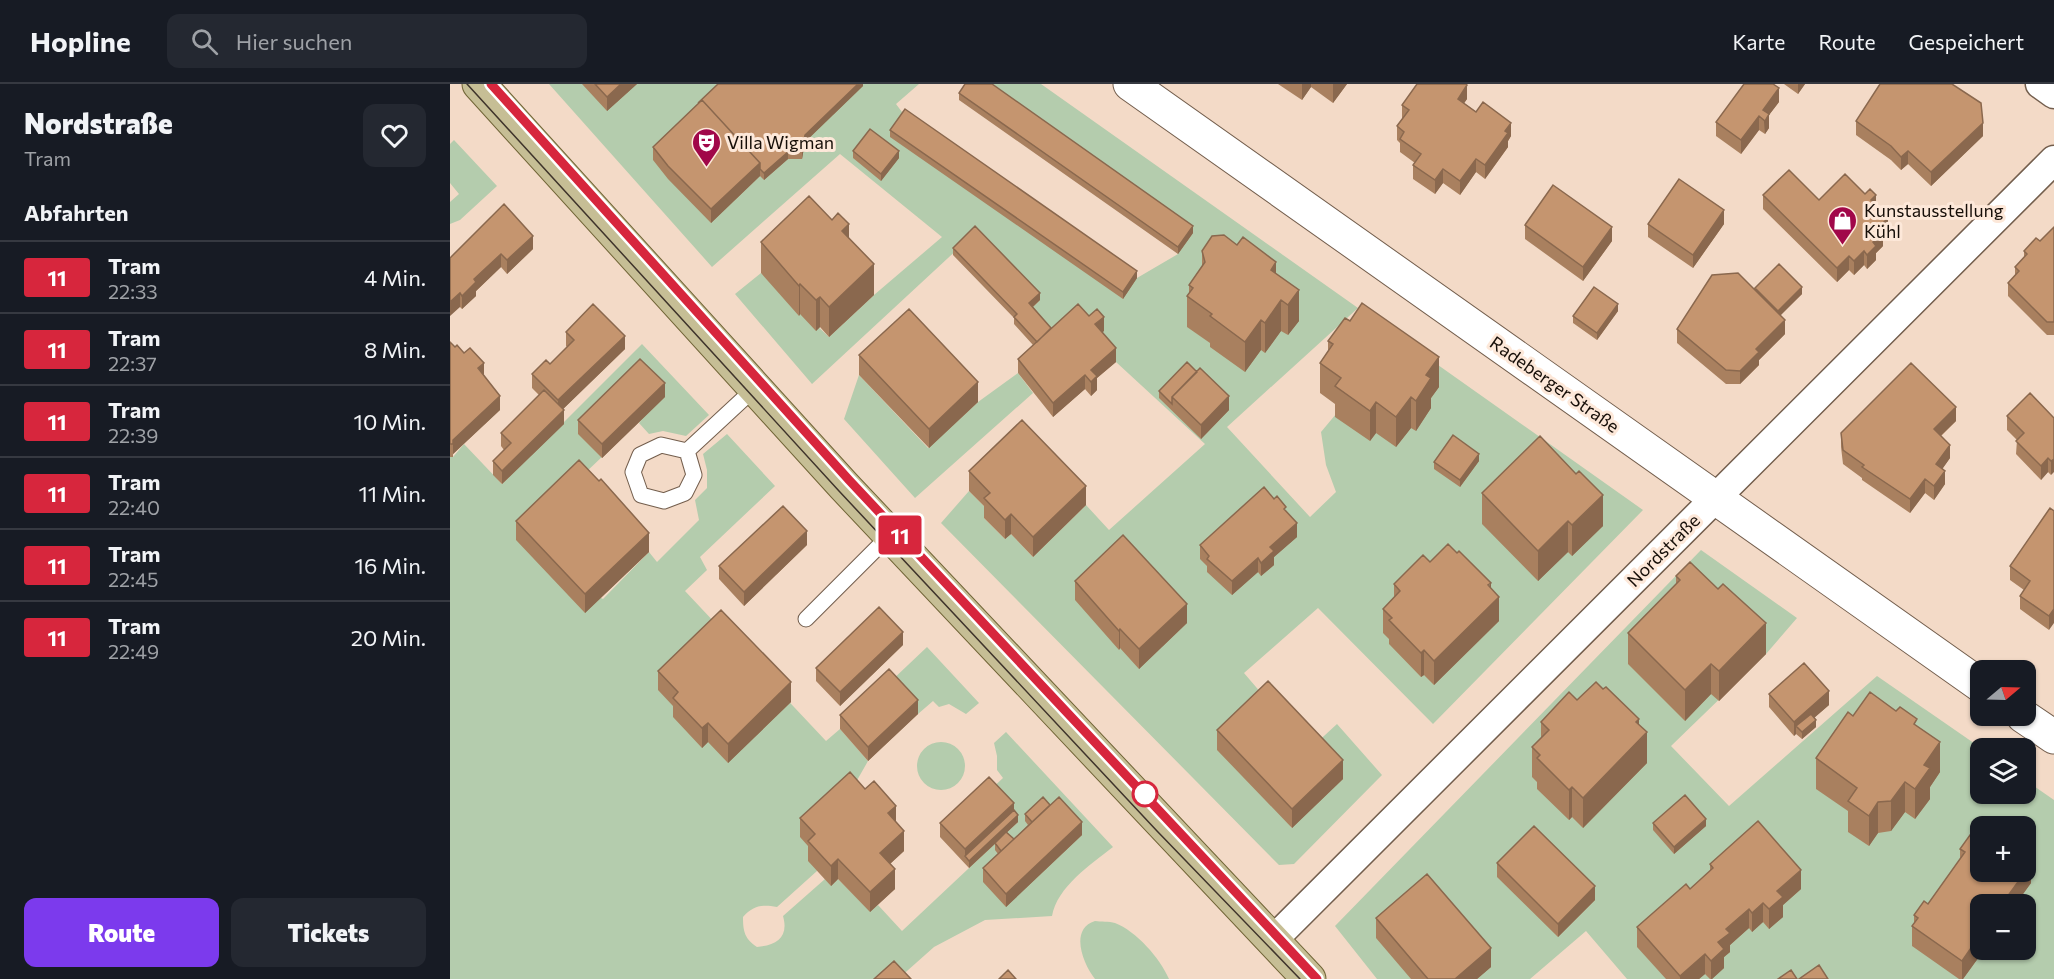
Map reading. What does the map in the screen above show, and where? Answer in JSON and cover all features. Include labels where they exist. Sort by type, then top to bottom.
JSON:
[{"type":"main road","points":[[479,84],[890,535],[1309,979]]},
{"type":"street","name":"Radeberger Straße","points":[[1130,84],[1970,678]]},
{"type":"street","points":[[2040,84],[2054,94]]},
{"type":"street","name":"Nordstraße","points":[[1273,940],[2054,160]]},
{"type":"street","points":[[2036,725],[2054,737]]},
{"type":"lane","points":[[687,451],[755,388]]},
{"type":"lane","points":[[806,619],[890,535]]},
{"type":"green space","points":[[549,84],[919,84],[896,104],[905,116],[1137,278],[1178,254],[981,84],[1041,84],[1358,308],[1227,427],[1310,517],[1336,492],[1326,465],[1321,432],[1341,408],[1373,319],[1643,510],[1433,724],[1318,608],[1244,673],[1268,701],[1291,828],[1342,779],[1312,747],[1337,724],[1382,775],[1294,864],[1279,865],[941,523],[969,491],[990,512],[984,518],[1005,539],[1011,534],[1033,557],[1086,505],[1109,530],[1205,444],[1116,362],[1054,338],[1029,310],[1040,300],[975,233],[812,384],[735,294],[761,273],[829,337],[942,237],[840,154],[712,267]]},
{"type":"green space","points":[[454,140],[497,186],[460,220],[450,224],[450,202],[459,194],[450,183],[450,144]]},
{"type":"green space","points":[[642,344],[709,415],[686,436],[663,431],[649,434],[639,423],[644,417],[564,493],[601,598],[603,599],[649,552],[657,562],[699,520],[695,500],[707,488],[707,470],[703,454],[727,434],[775,486],[700,557],[707,570],[685,591],[826,741],[840,729],[868,761],[815,854],[817,871],[777,907],[758,907],[747,913],[743,917],[743,922],[747,938],[757,947],[780,939],[784,929],[783,916],[825,879],[831,885],[838,879],[870,911],[878,905],[902,931],[1018,822],[989,791],[1003,778],[997,770],[994,743],[1006,732],[1113,847],[1068,886],[1055,905],[1052,916],[985,920],[934,947],[898,979],[450,979],[450,457],[453,457],[464,444],[502,484]]},
{"type":"green space","points":[[1018,373],[1033,393],[915,498],[844,419],[859,375],[928,448],[978,402]]},
{"type":"green space","points":[[1701,550],[1797,618],[1766,654],[1671,746],[1729,806],[1877,676],[1970,740],[1970,804],[2036,804],[2036,788],[2054,800],[2054,979],[1627,979],[1586,931],[1530,979],[1377,979],[1335,926]]},
{"type":"green space","points":[[927,647],[979,703],[966,714],[949,704],[939,707],[933,701],[918,714],[889,683]]},
{"type":"green space","points":[[941,742],[958,749],[965,766],[958,783],[941,790],[924,783],[917,766],[924,749]]},
{"type":"green space","points":[[1095,921],[1115,923],[1131,932],[1153,954],[1169,979],[1095,979],[1086,965],[1080,939],[1087,925]]},
{"type":"building","points":[[595,84],[621,84],[607,97]]},
{"type":"building","points":[[718,84],[858,84],[805,135],[802,151],[788,152],[764,173],[760,169],[760,163],[702,100],[698,103]]},
{"type":"building","points":[[965,84],[992,84],[1193,226],[1178,247],[959,93]]},
{"type":"building","points":[[1417,84],[1466,84],[1458,99],[1476,112],[1483,102],[1511,123],[1505,131],[1508,133],[1485,165],[1476,159],[1460,181],[1443,169],[1435,180],[1413,165],[1421,154],[1400,139],[1404,132],[1397,126],[1409,110],[1402,105]]},
{"type":"building","points":[[1744,84],[1773,84],[1779,88],[1763,110],[1769,114],[1765,121],[1759,116],[1741,140],[1716,122]]},
{"type":"building","points":[[1880,84],[1952,84],[1981,103],[1983,123],[1931,172],[1908,151],[1901,157],[1891,146],[1856,121]]},
{"type":"building","name":"Villa Wigman","points":[[702,100],[760,163],[711,209],[668,166],[653,147]]},
{"type":"building","points":[[905,109],[1137,271],[1123,292],[890,130]]},
{"type":"building","points":[[870,129],[899,151],[881,174],[853,151]]},
{"type":"building","points":[[1789,170],[1819,200],[1845,174],[1865,194],[1870,189],[1876,195],[1871,200],[1888,218],[1878,228],[1883,232],[1873,242],[1876,246],[1867,255],[1864,251],[1854,261],[1849,256],[1837,268],[1763,195]]},
{"type":"building","points":[[1679,179],[1724,210],[1693,255],[1648,224]]},
{"type":"building","points":[[1553,185],[1612,227],[1583,267],[1525,225]]},
{"type":"building","points":[[809,196],[832,220],[838,213],[849,224],[842,231],[874,264],[829,307],[820,297],[816,300],[800,284],[799,286],[761,242]]},
{"type":"building","points":[[504,204],[533,236],[507,260],[501,254],[474,279],[476,282],[462,296],[460,293],[450,302],[450,258]]},
{"type":"building","points":[[975,226],[1040,293],[1029,303],[1051,328],[1037,342],[1014,317],[1017,314],[953,248]]},
{"type":"building","points":[[2054,227],[2054,322],[2047,322],[2008,283],[2019,271],[2015,267],[2027,254],[2024,251],[2036,238],[2040,241]]},
{"type":"building","points":[[1224,235],[1237,245],[1243,237],[1276,262],[1271,270],[1299,290],[1288,305],[1281,300],[1265,323],[1261,320],[1245,342],[1187,296],[1193,288],[1189,285],[1205,262],[1202,251],[1212,236]]},
{"type":"building","points":[[1779,264],[1802,287],[1778,311],[1755,288]]},
{"type":"building","points":[[1738,273],[1785,320],[1756,349],[1759,352],[1740,371],[1726,370],[1677,329],[1712,275]]},
{"type":"building","points":[[1594,287],[1618,304],[1597,333],[1573,316]]},
{"type":"building","points":[[1362,303],[1439,357],[1426,375],[1431,378],[1416,401],[1411,397],[1396,417],[1376,402],[1370,411],[1335,386],[1341,378],[1320,363],[1333,344],[1328,341],[1345,318],[1350,321]]},
{"type":"building","points":[[593,304],[625,336],[558,400],[532,374],[546,360],[550,364],[574,340],[566,332]]},
{"type":"building","points":[[1078,304],[1089,316],[1097,309],[1104,317],[1095,324],[1116,348],[1091,370],[1097,376],[1091,382],[1085,375],[1053,403],[1018,359]]},
{"type":"building","points":[[909,309],[978,382],[929,429],[859,355]]},
{"type":"building","points":[[450,342],[455,347],[457,345],[464,353],[470,348],[484,363],[478,368],[500,396],[453,440],[453,444],[450,444]]},
{"type":"building","points":[[640,359],[665,383],[602,444],[578,420]]},
{"type":"building","points":[[1187,362],[1197,372],[1172,397],[1172,404],[1159,391]]},
{"type":"building","points":[[1911,363],[1956,407],[1934,429],[1950,445],[1936,464],[1945,471],[1934,486],[1925,479],[1910,499],[1862,467],[1864,465],[1843,450],[1841,433]]},
{"type":"building","points":[[1200,368],[1229,396],[1201,425],[1172,397]]},
{"type":"building","points":[[544,390],[564,410],[502,471],[493,461],[511,443],[501,433]]},
{"type":"building","points":[[2030,393],[2054,418],[2054,459],[2051,461],[2048,458],[2041,466],[2016,441],[2024,433],[2007,416]]},
{"type":"building","points":[[1022,420],[1086,486],[1033,537],[1011,514],[1005,520],[984,498],[990,493],[969,471]]},
{"type":"building","points":[[1453,435],[1479,454],[1460,480],[1434,462]]},
{"type":"building","points":[[1540,436],[1576,474],[1579,471],[1603,495],[1572,525],[1568,521],[1538,551],[1482,493]]},
{"type":"building","points":[[579,460],[599,481],[601,479],[649,533],[585,594],[516,521]]},
{"type":"building","points":[[1264,487],[1274,499],[1277,496],[1286,507],[1284,509],[1297,523],[1270,547],[1274,551],[1261,563],[1258,558],[1232,581],[1207,559],[1209,556],[1200,545]]},
{"type":"building","points":[[783,506],[807,531],[744,592],[719,566]]},
{"type":"building","points":[[2050,508],[2054,511],[2054,609],[2049,616],[2020,596],[2030,581],[2010,566]]},
{"type":"building","points":[[1123,535],[1187,604],[1139,649],[1120,629],[1119,631],[1075,581]]},
{"type":"building","points":[[1448,544],[1457,553],[1459,551],[1491,583],[1488,585],[1499,597],[1434,661],[1424,650],[1421,653],[1389,620],[1392,618],[1383,609],[1400,591],[1394,584],[1423,555],[1430,562]]},
{"type":"building","points":[[1690,562],[1718,589],[1723,584],[1766,623],[1719,671],[1711,664],[1685,690],[1628,633],[1680,580],[1676,576]]},
{"type":"building","points":[[879,607],[903,632],[840,692],[816,668]]},
{"type":"building","points":[[721,610],[791,682],[728,744],[708,723],[702,728],[673,698],[678,692],[658,671]]},
{"type":"building","points":[[1804,663],[1829,691],[1794,722],[1769,694]]},
{"type":"building","points":[[889,669],[918,700],[868,747],[840,715]]},
{"type":"building","points":[[1268,681],[1343,760],[1292,809],[1217,730]]},
{"type":"building","points":[[1596,682],[1603,689],[1606,687],[1639,719],[1636,722],[1647,732],[1583,798],[1572,787],[1569,790],[1537,758],[1540,755],[1532,747],[1549,730],[1541,722],[1569,692],[1577,700]]},
{"type":"building","points":[[1870,692],[1896,711],[1900,707],[1917,719],[1914,724],[1940,742],[1924,765],[1930,768],[1915,789],[1905,782],[1891,801],[1878,802],[1869,816],[1848,801],[1857,788],[1816,758],[1848,712],[1853,716]]},
{"type":"building","points":[[1811,714],[1816,720],[1802,732],[1796,726]]},
{"type":"building","points":[[850,772],[865,789],[874,781],[896,806],[888,813],[904,831],[880,853],[895,869],[870,892],[838,859],[831,866],[808,841],[815,834],[800,818]]},
{"type":"building","points":[[989,777],[1014,803],[965,849],[940,823]]},
{"type":"building","points":[[1685,795],[1706,819],[1674,847],[1653,823]]},
{"type":"building","points":[[1043,797],[1050,805],[1032,822],[1025,814]]},
{"type":"building","points":[[1059,797],[1082,822],[1006,894],[983,868]]},
{"type":"building","points":[[1014,810],[1018,815],[969,861],[965,856]]},
{"type":"building","points":[[1758,821],[1801,870],[1777,891],[1783,897],[1769,909],[1763,903],[1752,913],[1749,909],[1726,929],[1730,933],[1718,942],[1724,949],[1711,961],[1705,954],[1680,976],[1637,927],[1686,884],[1690,889],[1713,868],[1710,864]]},
{"type":"building","points":[[1534,826],[1595,886],[1558,924],[1497,863]]},
{"type":"building","points":[[1006,832],[1014,839],[1001,851],[995,843]]},
{"type":"building","points":[[1970,835],[1970,882],[2018,882],[2009,894],[1970,894],[1970,949],[1962,961],[1912,926],[1918,918],[1914,915],[1924,901],[1928,904],[1965,852],[1960,849]]},
{"type":"building","points":[[1427,874],[1491,948],[1455,979],[1428,979],[1376,918]]},
{"type":"building","points":[[894,961],[911,979],[874,979]]},
{"type":"building","points":[[1819,965],[1828,979],[1799,979]]},
{"type":"building","points":[[1008,970],[1016,979],[999,979]]},
{"type":"building","points":[[1791,970],[1797,979],[1778,979]]},
{"type":"tram line","points":[[467,84],[839,491],[1157,831],[1300,979]]},
{"type":"tram line","points":[[491,84],[849,480],[1317,979]]},
{"type":"tram line","name":"11","points":[[491,84],[849,480],[1317,979]]},
{"type":"place","name":"Villa Wigman","points":[[706,168]]},
{"type":"place","name":"Kunstausstellung Kühl","points":[[1843,246]]}]
